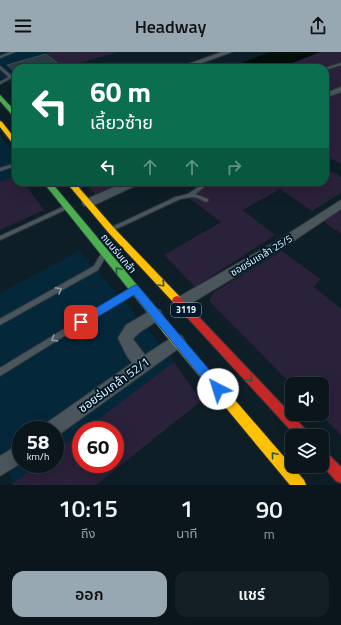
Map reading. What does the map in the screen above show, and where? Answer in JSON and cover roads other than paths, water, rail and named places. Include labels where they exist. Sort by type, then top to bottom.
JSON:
[{"type":"main road","points":[[0,97],[12,111]]},
{"type":"main road","points":[[0,123],[12,139]]},
{"type":"main road","name":"ถนนร่มเกล้า","points":[[50,186],[177,341],[299,485]]},
{"type":"main road","name":"ถนนร่มเกล้า","points":[[73,186],[111,230],[297,429]]},
{"type":"street","points":[[193,64],[229,52]]},
{"type":"street","points":[[329,94],[341,89]]},
{"type":"street","points":[[88,203],[127,186]]},
{"type":"street","name":"ซอยร่มเกล้า 25/5","points":[[180,303],[279,245],[341,204]]},
{"type":"street","points":[[143,364],[132,351],[125,338],[131,330],[155,314]]},
{"type":"street","name":"ซอยร่มเกล้า 52/1","points":[[64,421],[177,341]]},
{"type":"street","points":[[0,467],[12,458]]},
{"type":"lane","points":[[0,57],[13,52]]},
{"type":"lane","points":[[329,68],[341,64]]},
{"type":"lane","points":[[0,67],[10,78],[0,83]]},
{"type":"lane","points":[[0,170],[12,166]]},
{"type":"lane","points":[[190,195],[203,186]]},
{"type":"lane","points":[[111,230],[178,198],[190,195],[200,196],[206,200]]},
{"type":"lane","points":[[0,238],[67,207]]},
{"type":"lane","points":[[0,322],[96,268],[105,254]]},
{"type":"lane","points":[[0,372],[135,289]]}]
